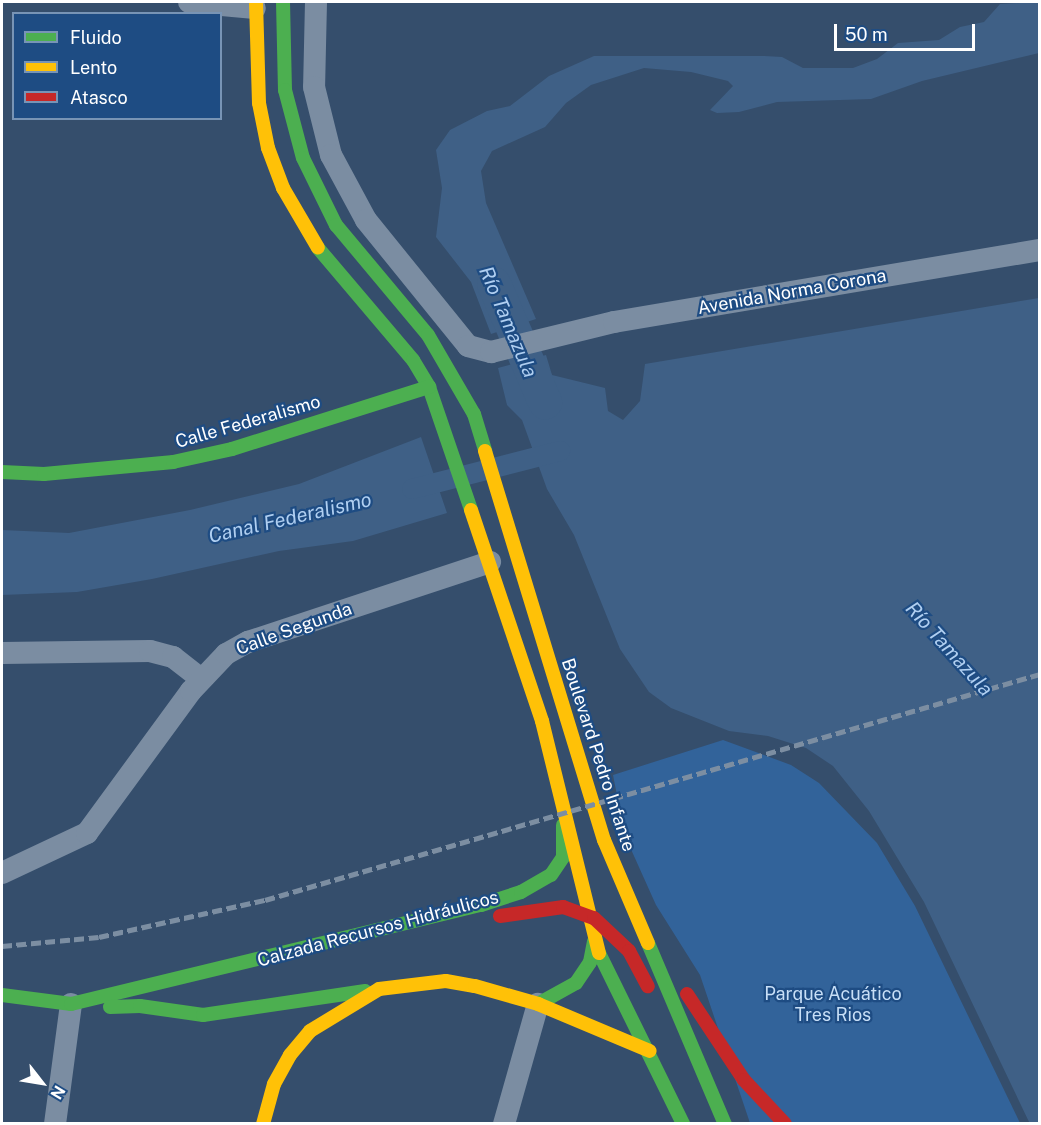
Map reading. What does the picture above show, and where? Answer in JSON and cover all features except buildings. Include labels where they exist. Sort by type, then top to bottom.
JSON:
[{"type":"main road","name":"Boulevard Pedro Infante","points":[[282,2],[285,90],[303,158],[315,189],[336,225],[428,335],[477,421],[506,512],[575,755],[604,840],[725,1124]]},
{"type":"main road","points":[[256,5],[259,104],[268,148],[283,188],[302,226],[334,271],[413,360],[429,387],[542,720],[576,852],[594,941],[614,988],[650,1051],[682,1124]]},
{"type":"main road","name":"Calle Federalismo","points":[[2,472],[45,474],[173,462],[232,449],[429,387]]},
{"type":"main road","name":"Calzada Recursos Hidráulicos","points":[[71,1004],[316,948],[481,905],[521,892],[551,875],[563,858],[564,846],[542,720]]},
{"type":"main road","name":"Calzada Recursos Hidráulicos","points":[[485,921],[520,911],[563,907],[594,918],[619,938],[653,997]]},
{"type":"main road","points":[[646,936],[744,1080],[785,1124]]},
{"type":"main road","points":[[538,1004],[576,983],[590,962],[594,941]]},
{"type":"main road","points":[[140,1006],[185,1015],[266,1008],[379,989],[446,981],[538,1004],[650,1051]]},
{"type":"main road","points":[[263,1124],[274,1084],[290,1055],[310,1032],[379,989]]},
{"type":"main road","name":"Calzada Recursos Hidráulicos","points":[[2,995],[71,1004],[122,1008],[140,1006]]},
{"type":"main road","points":[[140,1006],[185,996]]},
{"type":"main road","points":[[266,1008],[280,1017]]},
{"type":"main road","points":[[288,1031],[290,1055]]},
{"type":"street","points":[[189,2],[256,5]]},
{"type":"street","name":"Avenida Norma Corona","points":[[316,2],[314,87],[321,125],[348,189],[366,220],[459,338],[468,346],[491,352],[545,337],[1040,250]]},
{"type":"street","name":"Calle Segunda","points":[[2,873],[87,834],[201,679],[226,654],[248,642],[490,562]]},
{"type":"street","points":[[2,652],[150,651],[173,657],[201,679]]},
{"type":"street","points":[[55,1124],[71,1004]]},
{"type":"street","points":[[504,1124],[538,1004]]},
{"type":"green space","name":"Parque Acuático Tres Rios","points":[[723,740],[791,765],[819,783],[877,843],[915,906],[1020,1123],[750,1123],[700,975],[656,905],[625,836],[613,775]]},
{"type":"water","points":[[1040,2],[1039,53],[922,81],[871,99],[777,102],[739,112],[717,113],[710,110],[733,86],[728,81],[691,72],[644,68],[591,85],[566,103],[545,127],[492,151],[481,171],[486,203],[536,319],[491,334],[471,282],[436,237],[442,188],[436,150],[450,130],[487,111],[510,106],[549,76],[594,56],[764,56],[782,57],[803,68],[853,68],[877,59],[898,43],[939,40],[960,27],[984,22],[1000,4]]},
{"type":"water","points":[[1039,298],[1040,1123],[1030,1124],[924,902],[869,811],[833,766],[806,748],[768,736],[729,731],[671,708],[649,692],[620,649],[574,535],[547,489],[522,420],[507,405],[498,368],[546,355],[552,375],[605,388],[608,411],[623,420],[640,401],[645,364]]},
{"type":"water","points":[[421,437],[447,513],[353,541],[279,551],[152,579],[77,592],[2,595],[2,530],[69,533],[190,510],[299,484]]},
{"type":"waterway","name":"Río Tamazula","points":[[494,284],[545,402]]},
{"type":"waterway","name":"Canal Federalismo","points":[[412,489],[560,451]]},
{"type":"railway","points":[[2,946],[99,937],[265,900],[1040,674]]},
{"type":"traffic: fast","points":[[283,2],[285,90],[303,158],[336,225],[428,335],[474,414],[485,451]]},
{"type":"traffic: fast","points":[[318,248],[413,360],[429,387],[471,510]]},
{"type":"traffic: fast","points":[[2,472],[44,474],[173,462],[232,449],[429,387]]},
{"type":"traffic: fast","points":[[2,995],[71,1004],[481,905],[521,892],[551,875],[563,857],[563,825]]},
{"type":"traffic: fast","points":[[538,1004],[576,983],[590,962],[594,941]]},
{"type":"traffic: fast","points":[[648,943],[725,1124]]},
{"type":"traffic: fast","points":[[599,953],[683,1124]]},
{"type":"traffic: fast","points":[[110,1007],[140,1006],[203,1015],[365,991]]},
{"type":"traffic: slow","points":[[256,2],[259,103],[268,148],[283,188],[318,248]]},
{"type":"traffic: slow","points":[[485,451],[604,840],[648,943]]},
{"type":"traffic: slow","points":[[471,510],[542,721],[599,953]]},
{"type":"traffic: slow","points":[[263,1124],[274,1084],[290,1055],[310,1031],[379,989],[446,981],[475,986],[538,1004],[650,1051]]},
{"type":"traffic: jam","points":[[500,916],[563,907],[594,918],[629,951],[648,986]]},
{"type":"traffic: jam","points":[[687,994],[744,1080],[785,1124]]}]
